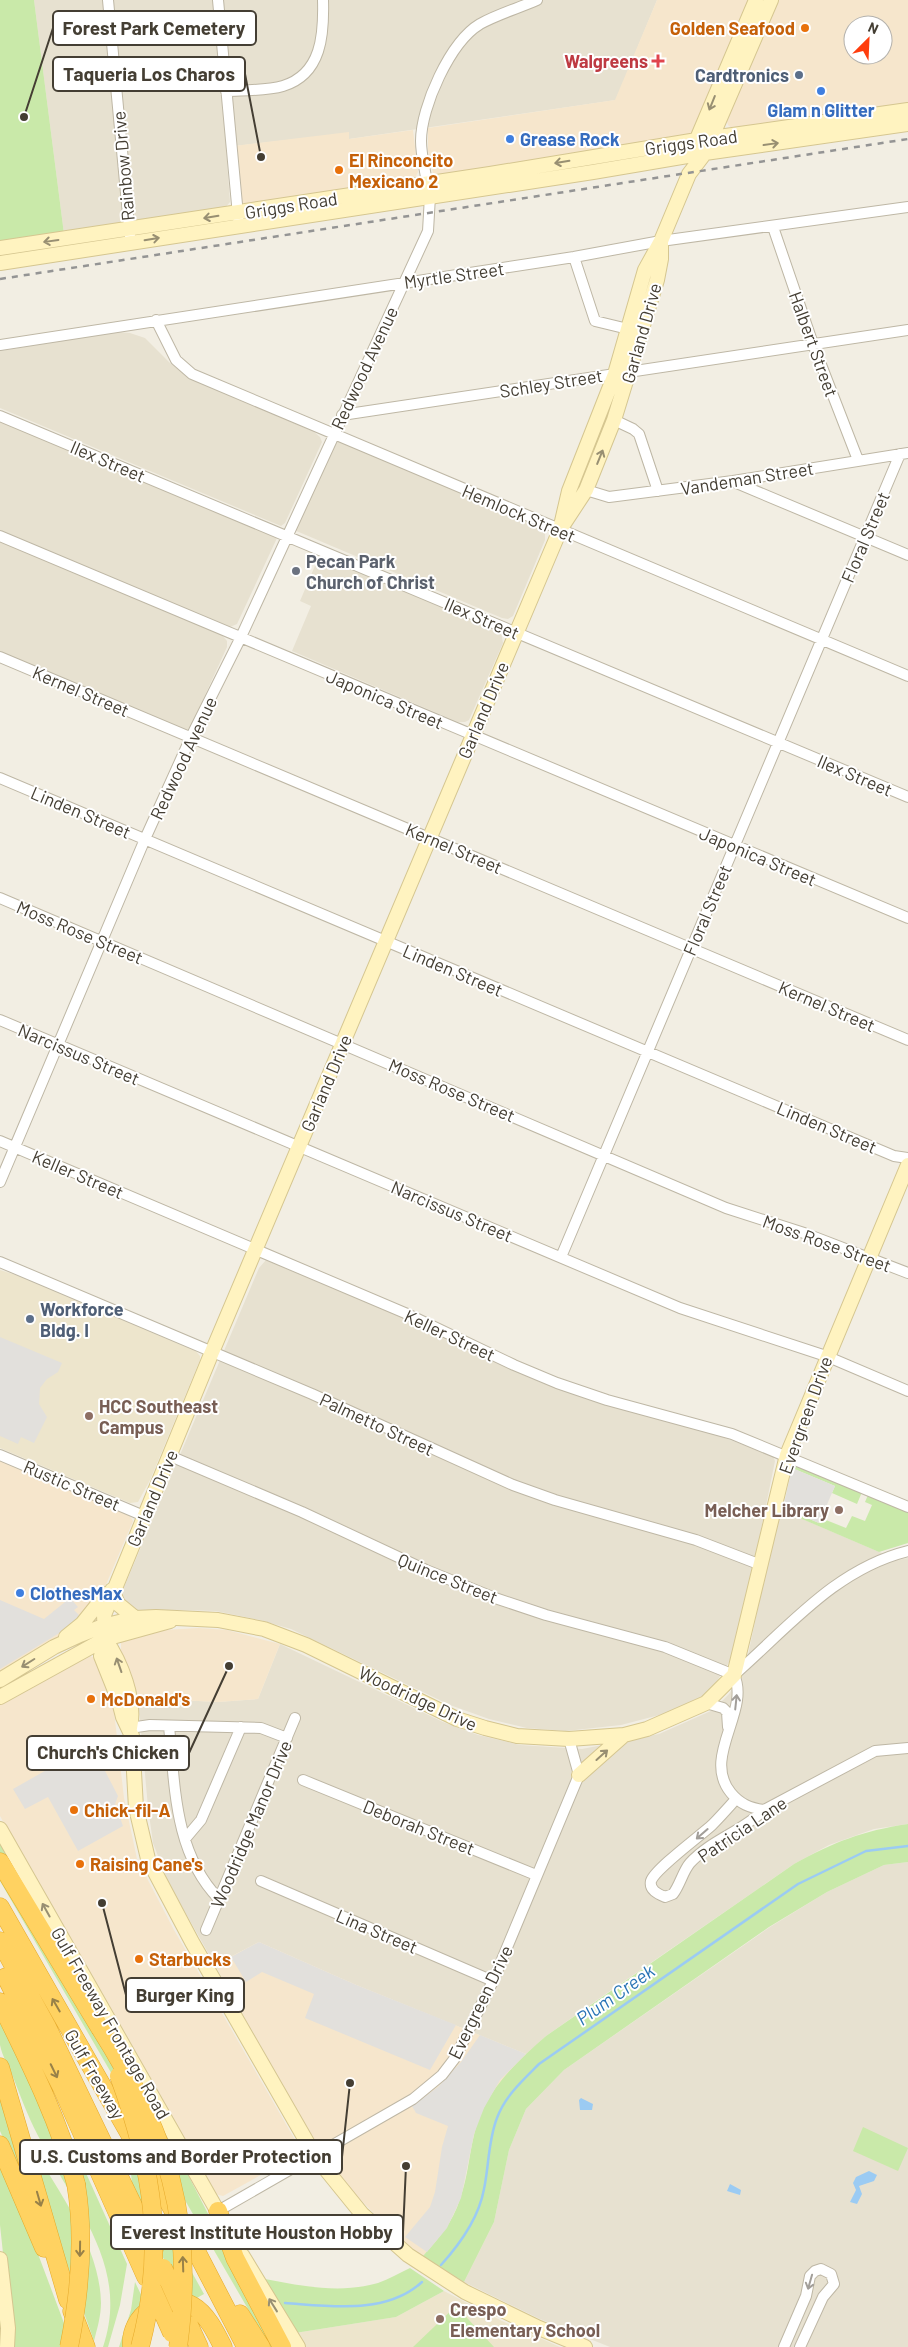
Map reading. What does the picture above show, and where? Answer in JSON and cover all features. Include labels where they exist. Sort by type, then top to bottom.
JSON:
[{"type":"highway","points":[[0,1862],[147,2110],[163,2148],[179,2214],[183,2254],[183,2300],[176,2342]]},
{"type":"highway","name":"Gulf Freeway","points":[[0,1907],[193,2245],[246,2347]]},
{"type":"highway","name":"Gulf Freeway","points":[[0,1941],[46,2026],[199,2347]]},
{"type":"highway","name":"Gulf Freeway","points":[[0,1965],[62,2088],[176,2342]]},
{"type":"highway","points":[[0,2002],[36,2076],[68,2155],[76,2184],[81,2211],[80,2282],[69,2347]]},
{"type":"highway","points":[[100,2028],[132,2112],[151,2187],[154,2224],[152,2272],[140,2347]]},
{"type":"highway","points":[[0,2067],[68,2300]]},
{"type":"highway","points":[[0,2145],[22,2201],[68,2300],[86,2347]]},
{"type":"highway","points":[[218,2211],[235,2258],[282,2347]]},
{"type":"highway","points":[[193,2245],[261,2347]]},
{"type":"highway","points":[[132,2347],[134,2326],[140,2316],[151,2308],[168,2301],[180,2301],[194,2306],[206,2317],[223,2347]]},
{"type":"main road","name":"Garland Drive","points":[[560,530],[569,491],[615,374],[645,270],[661,241],[689,174],[705,153],[712,138],[762,3]]},
{"type":"main road","name":"Garland Drive","points":[[689,174],[691,155],[696,140],[762,3]]},
{"type":"main road","name":"Griggs Road","points":[[0,248],[130,236],[238,220],[428,190],[490,174],[696,140],[905,110]]},
{"type":"main road","points":[[905,110],[906,125]]},
{"type":"main road","name":"Griggs Road","points":[[330,205],[377,205],[382,198],[424,190],[593,172],[691,155],[906,125]]},
{"type":"main road","points":[[590,158],[593,172]]},
{"type":"main road","name":"Griggs Road","points":[[0,263],[130,236]]},
{"type":"main road","name":"Garland Drive","points":[[585,2347],[538,2328],[465,2292],[414,2260],[381,2233],[362,2214],[315,2156],[175,1911],[148,1858],[136,1808],[130,1728],[123,1717],[119,1701],[101,1656],[104,1615],[114,1586],[430,838],[471,735],[560,530],[586,490],[614,420],[631,371],[657,280],[661,259],[661,241]]},
{"type":"main road","name":"Evergreen Drive","points":[[734,1675],[787,1455],[826,1356],[908,1165]]},
{"type":"main road","points":[[114,1586],[118,1604],[134,1618]]},
{"type":"main road","points":[[54,1647],[82,1624],[114,1586]]},
{"type":"main road","name":"Woodridge Drive","points":[[0,1697],[104,1633],[134,1618],[218,1620],[264,1629],[306,1645],[458,1719],[517,1736],[569,1739],[624,1735],[647,1729],[706,1703],[734,1675]]},
{"type":"main road","name":"Woodridge Drive","points":[[0,1680],[54,1647],[104,1633],[160,1625],[175,1619]]},
{"type":"main road","points":[[580,1775],[624,1735]]},
{"type":"main road","name":"Gulf Freeway Frontage Road","points":[[0,1829],[237,2247],[298,2347]]},
{"type":"main road","points":[[0,2259],[8,2328],[7,2347]]},
{"type":"street","name":"Rainbow Drive","points":[[108,0],[130,236]]},
{"type":"street","points":[[218,0],[238,220]]},
{"type":"street","points":[[226,91],[283,86],[300,78],[317,59],[324,30],[323,0]]},
{"type":"street","name":"Redwood Avenue","points":[[0,1182],[145,839],[191,737],[240,639],[428,231],[428,190],[421,142],[423,122],[436,87],[457,46],[480,24],[537,0]]},
{"type":"street","name":"Myrtle Street","points":[[0,345],[574,257],[661,241],[908,207]]},
{"type":"street","name":"Halbert Street","points":[[773,227],[813,344],[858,460]]},
{"type":"street","points":[[574,257],[595,321],[628,329]]},
{"type":"street","name":"Hemlock Street","points":[[156,320],[176,360],[183,369],[202,379],[908,676]]},
{"type":"street","name":"Schley Street","points":[[342,415],[908,330]]},
{"type":"street","name":"Ilex Street","points":[[0,416],[908,797]]},
{"type":"street","points":[[614,420],[639,434],[658,491]]},
{"type":"street","name":"Vandeman Street","points":[[586,490],[609,498],[733,482],[904,453]]},
{"type":"street","name":"Floral Street","points":[[561,1256],[865,536],[904,453]]},
{"type":"street","points":[[733,482],[908,555]]},
{"type":"street","name":"Japonica Street","points":[[0,536],[240,639],[908,918]]},
{"type":"street","name":"Kernel Street","points":[[0,657],[908,1040]]},
{"type":"street","name":"Linden Street","points":[[0,778],[894,1156],[908,1158]]},
{"type":"street","name":"Moss Rose Street","points":[[0,898],[726,1208],[804,1233],[869,1257],[908,1274]]},
{"type":"street","name":"Narcissus Street","points":[[0,1020],[680,1308],[826,1356],[908,1391]]},
{"type":"street","name":"Keller Street","points":[[0,1141],[405,1313],[514,1365],[557,1383],[607,1400],[732,1434],[908,1506]]},
{"type":"street","name":"Palmetto Street","points":[[0,1262],[321,1398],[513,1485],[555,1500],[696,1540],[761,1565]]},
{"type":"street","name":"Rustic Street","points":[[0,1455],[144,1516]]},
{"type":"street","name":"Quince Street","points":[[170,1456],[302,1512],[426,1570],[495,1598],[546,1615],[665,1647],[734,1675]]},
{"type":"street","name":"Woodridge Drive","points":[[734,1675],[774,1640],[806,1607],[831,1587],[891,1555],[908,1552]]},
{"type":"street","points":[[734,1675],[738,1684],[736,1709],[728,1728],[721,1766],[725,1786],[736,1799],[747,1806],[764,1810]]},
{"type":"street","points":[[706,1703],[723,1708],[726,1712],[728,1728]]},
{"type":"street","name":"Woodridge Manor Drive","points":[[206,1930],[295,1718]]},
{"type":"street","points":[[130,1728],[150,1725],[260,1728],[287,1738]]},
{"type":"street","points":[[169,1726],[178,1818],[194,1866],[207,1887],[219,1899]]},
{"type":"street","points":[[185,1839],[201,1820],[240,1727]]},
{"type":"street","points":[[569,1739],[580,1775]]},
{"type":"street","name":"Patricia Lane","points":[[736,1799],[713,1824],[660,1869],[652,1879],[651,1886],[656,1893],[665,1897],[673,1894],[689,1864],[704,1852],[754,1820],[764,1810],[874,1751],[908,1748]]},
{"type":"street","name":"Evergreen Drive","points":[[218,2211],[413,2099],[442,2075],[465,2041],[493,1981],[536,1875],[580,1775]]},
{"type":"street","name":"Deborah Street","points":[[303,1780],[536,1875]]},
{"type":"street","name":"Lina Street","points":[[261,1881],[493,1981]]},
{"type":"street","points":[[784,2347],[806,2296],[810,2276],[815,2271],[821,2269],[831,2274],[834,2284],[823,2297],[800,2347]]},
{"type":"shaded area","points":[[34,0],[657,0],[616,100],[349,139],[349,133],[226,147],[230,202],[223,210],[64,234]]},
{"type":"shaded area","points":[[657,0],[751,0],[694,133],[688,138],[435,175],[433,173],[428,151],[428,128],[615,100]]},
{"type":"shaded area","points":[[777,0],[908,0],[908,103],[739,131],[734,130],[728,125],[726,119]]},
{"type":"shaded area","points":[[413,130],[418,172],[414,180],[247,206],[240,200],[234,146],[349,132],[349,139]]},
{"type":"shaded area","points":[[117,332],[130,333],[145,338],[170,363],[188,377],[314,432],[320,437],[322,442],[285,523],[281,526],[0,408],[0,351]]},
{"type":"shaded area","points":[[0,420],[277,538],[237,624],[230,627],[0,531]]},
{"type":"shaded area","points":[[336,442],[342,442],[540,526],[545,532],[545,540],[513,616],[508,619],[502,618],[294,530]]},
{"type":"shaded area","points":[[0,541],[222,635],[227,641],[227,647],[191,726],[187,730],[0,652]]},
{"type":"shaded area","points":[[320,554],[501,632],[503,643],[469,720],[458,722],[292,651],[311,606],[300,601]]},
{"type":"shaded area","points":[[266,1260],[408,1320],[540,1382],[590,1400],[717,1435],[773,1456],[775,1461],[748,1594],[732,1658],[709,1693],[667,1713],[621,1725],[566,1731],[527,1728],[489,1719],[450,1705],[291,1629],[260,1620],[216,1611],[182,1610],[137,1613],[121,1599],[122,1592],[259,1268]]},
{"type":"shaded area","name":"HCC Southeast Campus","points":[[0,1270],[35,1281],[194,1349],[200,1356],[150,1480],[138,1502],[130,1503],[0,1448]]},
{"type":"shaded area","points":[[0,1337],[62,1363],[58,1372],[47,1379],[40,1388],[39,1404],[47,1417],[34,1443],[21,1437],[18,1444],[0,1436]]},
{"type":"shaded area","points":[[0,1460],[129,1515],[133,1521],[102,1594],[68,1632],[0,1673]]},
{"type":"shaded area","points":[[792,1468],[835,1486],[819,1523],[783,1508]]},
{"type":"shaded area","points":[[779,1509],[898,1560],[908,1558],[908,1824],[874,1829],[829,1845],[794,1864],[546,2036],[526,2054],[354,1984],[259,1942],[215,1965],[168,1882],[153,1843],[138,1698],[218,1702],[258,1699],[280,1644],[443,1722],[478,1735],[520,1745],[582,1749],[659,1734],[713,1710],[729,1694],[745,1669]]},
{"type":"shaded area","points":[[70,1598],[78,1607],[74,1610],[80,1616],[61,1632],[0,1669],[0,1600],[44,1619]]},
{"type":"shaded area","points":[[198,1628],[227,1630],[280,1644],[258,1699],[218,1702],[138,1698],[121,1650],[121,1641],[164,1630]]},
{"type":"shaded area","points":[[88,1655],[95,1658],[113,1703],[124,1798],[137,1859],[174,1930],[298,2145],[297,2155],[223,2196],[215,2194],[0,1816],[0,1704]]},
{"type":"shaded area","points":[[103,1738],[115,1759],[103,1767],[118,1796],[115,1804],[123,1826],[78,1851],[48,1797],[25,1809],[13,1789]]},
{"type":"shaded area","points":[[908,1862],[908,2347],[610,2347],[540,2319],[464,2282],[494,2222],[509,2150],[526,2109],[564,2070],[770,1927],[827,1892],[884,1865]]},
{"type":"shaded area","points":[[259,1942],[354,1984],[526,2054],[474,2134],[461,2198],[447,2228],[423,2256],[396,2236],[355,2194],[327,2159],[302,2119],[215,1965]]},
{"type":"shaded area","points":[[259,1942],[354,1984],[456,2025],[430,2070],[305,2018],[314,1994],[262,1972],[246,1982],[231,1957]]},
{"type":"shaded area","points":[[480,2035],[526,2054],[500,2080],[484,2108],[474,2134],[461,2198],[447,2228],[427,2252],[405,2237],[430,2207],[435,2192],[442,2147],[448,2126],[416,2113],[412,2106],[438,2087],[461,2062]]},
{"type":"shaded area","name":"Crespo Elementary School","points":[[444,2291],[502,2321],[560,2347],[303,2347],[295,2333],[396,2317]]},
{"type":"green space","points":[[0,0],[34,0],[64,234],[0,243]]},
{"type":"green space","points":[[794,1464],[862,1492],[857,1504],[832,1493],[835,1486],[792,1468]]},
{"type":"green space","points":[[868,1495],[908,1511],[908,1543],[879,1552],[781,1510],[783,1508],[819,1523],[821,1518],[846,1528],[852,1516],[865,1521],[872,1505],[865,1502]]},
{"type":"green space","points":[[908,1824],[908,1862],[884,1865],[827,1892],[769,1927],[564,2070],[526,2109],[509,2150],[494,2222],[464,2282],[423,2256],[435,2243],[454,2215],[464,2188],[475,2129],[484,2107],[504,2077],[537,2044],[794,1864],[822,1849],[849,1838],[876,1830]]},
{"type":"green space","points":[[0,1843],[172,2144],[277,2347],[270,2347],[0,1881]]},
{"type":"green space","points":[[0,1992],[30,2049],[127,2264],[120,2305],[108,2347],[103,2347],[110,2318],[110,2291],[105,2265],[83,2215],[26,2111],[2,2053],[0,2045]]},
{"type":"green space","points":[[0,2099],[27,2191],[0,2131]]},
{"type":"green space","points":[[863,2127],[908,2148],[898,2171],[853,2151]]},
{"type":"green space","points":[[34,2149],[67,2204],[94,2262],[99,2282],[101,2303],[100,2318],[94,2341],[67,2265],[32,2150]]},
{"type":"green space","points":[[124,2151],[204,2294],[195,2299],[180,2295],[133,2191],[131,2174]]},
{"type":"green space","points":[[0,2153],[73,2347],[13,2347],[0,2225]]},
{"type":"green space","points":[[410,2268],[444,2291],[396,2317],[295,2333],[265,2279],[321,2288],[350,2288],[378,2283]]},
{"type":"green space","points":[[135,2282],[145,2303],[126,2347],[119,2347],[131,2310]]},
{"type":"green space","points":[[456,2306],[494,2347],[413,2347]]},
{"type":"water","points":[[581,2098],[593,2104],[592,2110],[580,2110],[579,2100]]},
{"type":"water","points":[[869,2171],[877,2175],[874,2181],[859,2186],[862,2194],[857,2204],[850,2202],[856,2190],[853,2183],[856,2177]]},
{"type":"water","points":[[730,2184],[741,2190],[740,2195],[727,2191]]},
{"type":"waterway","name":"Plum Creek","points":[[441,2265],[462,2239],[478,2210],[484,2189],[492,2136],[500,2110],[515,2089],[539,2064],[798,1884],[866,1851],[908,1846]]},
{"type":"waterway","name":"Plum Creek","points":[[285,2303],[320,2306],[375,2304],[392,2300],[422,2282]]},
{"type":"railway","points":[[0,279],[908,139]]},
{"type":"place","name":"Golden Seafood","points":[[805,28]]},
{"type":"place","name":"Walgreens","points":[[658,61]]},
{"type":"place","name":"Cardtronics","points":[[799,75]]},
{"type":"place","name":"Glam n Glitter","points":[[821,91]]},
{"type":"place","name":"Forest Park Cemetery","points":[[24,117]]},
{"type":"place","name":"Grease Rock","points":[[510,139]]},
{"type":"place","name":"Taqueria Los Charos","points":[[261,157]]},
{"type":"place","name":"El Rinconcito Mexicano 2","points":[[339,170]]},
{"type":"place","name":"Pecan Park Church of Christ","points":[[296,571]]},
{"type":"place","name":"Workforce Bldg. I","points":[[30,1319]]},
{"type":"place","name":"HCC Southeast Campus","points":[[89,1416]]},
{"type":"place","name":"Melcher Library","points":[[839,1510]]},
{"type":"place","name":"ClothesMax","points":[[20,1593]]},
{"type":"place","name":"Church's Chicken","points":[[229,1666]]},
{"type":"place","name":"McDonald's","points":[[91,1699]]},
{"type":"place","name":"Chick-fil-A","points":[[74,1810]]},
{"type":"place","name":"Raising Cane's","points":[[80,1864]]},
{"type":"place","name":"Burger King","points":[[102,1903]]},
{"type":"place","name":"Starbucks","points":[[139,1959]]},
{"type":"place","name":"U.S. Customs and Border Protection","points":[[350,2083]]},
{"type":"place","name":"Everest Institute Houston Hobby","points":[[406,2166]]},
{"type":"place","name":"Crespo Elementary School","points":[[440,2319]]}]
